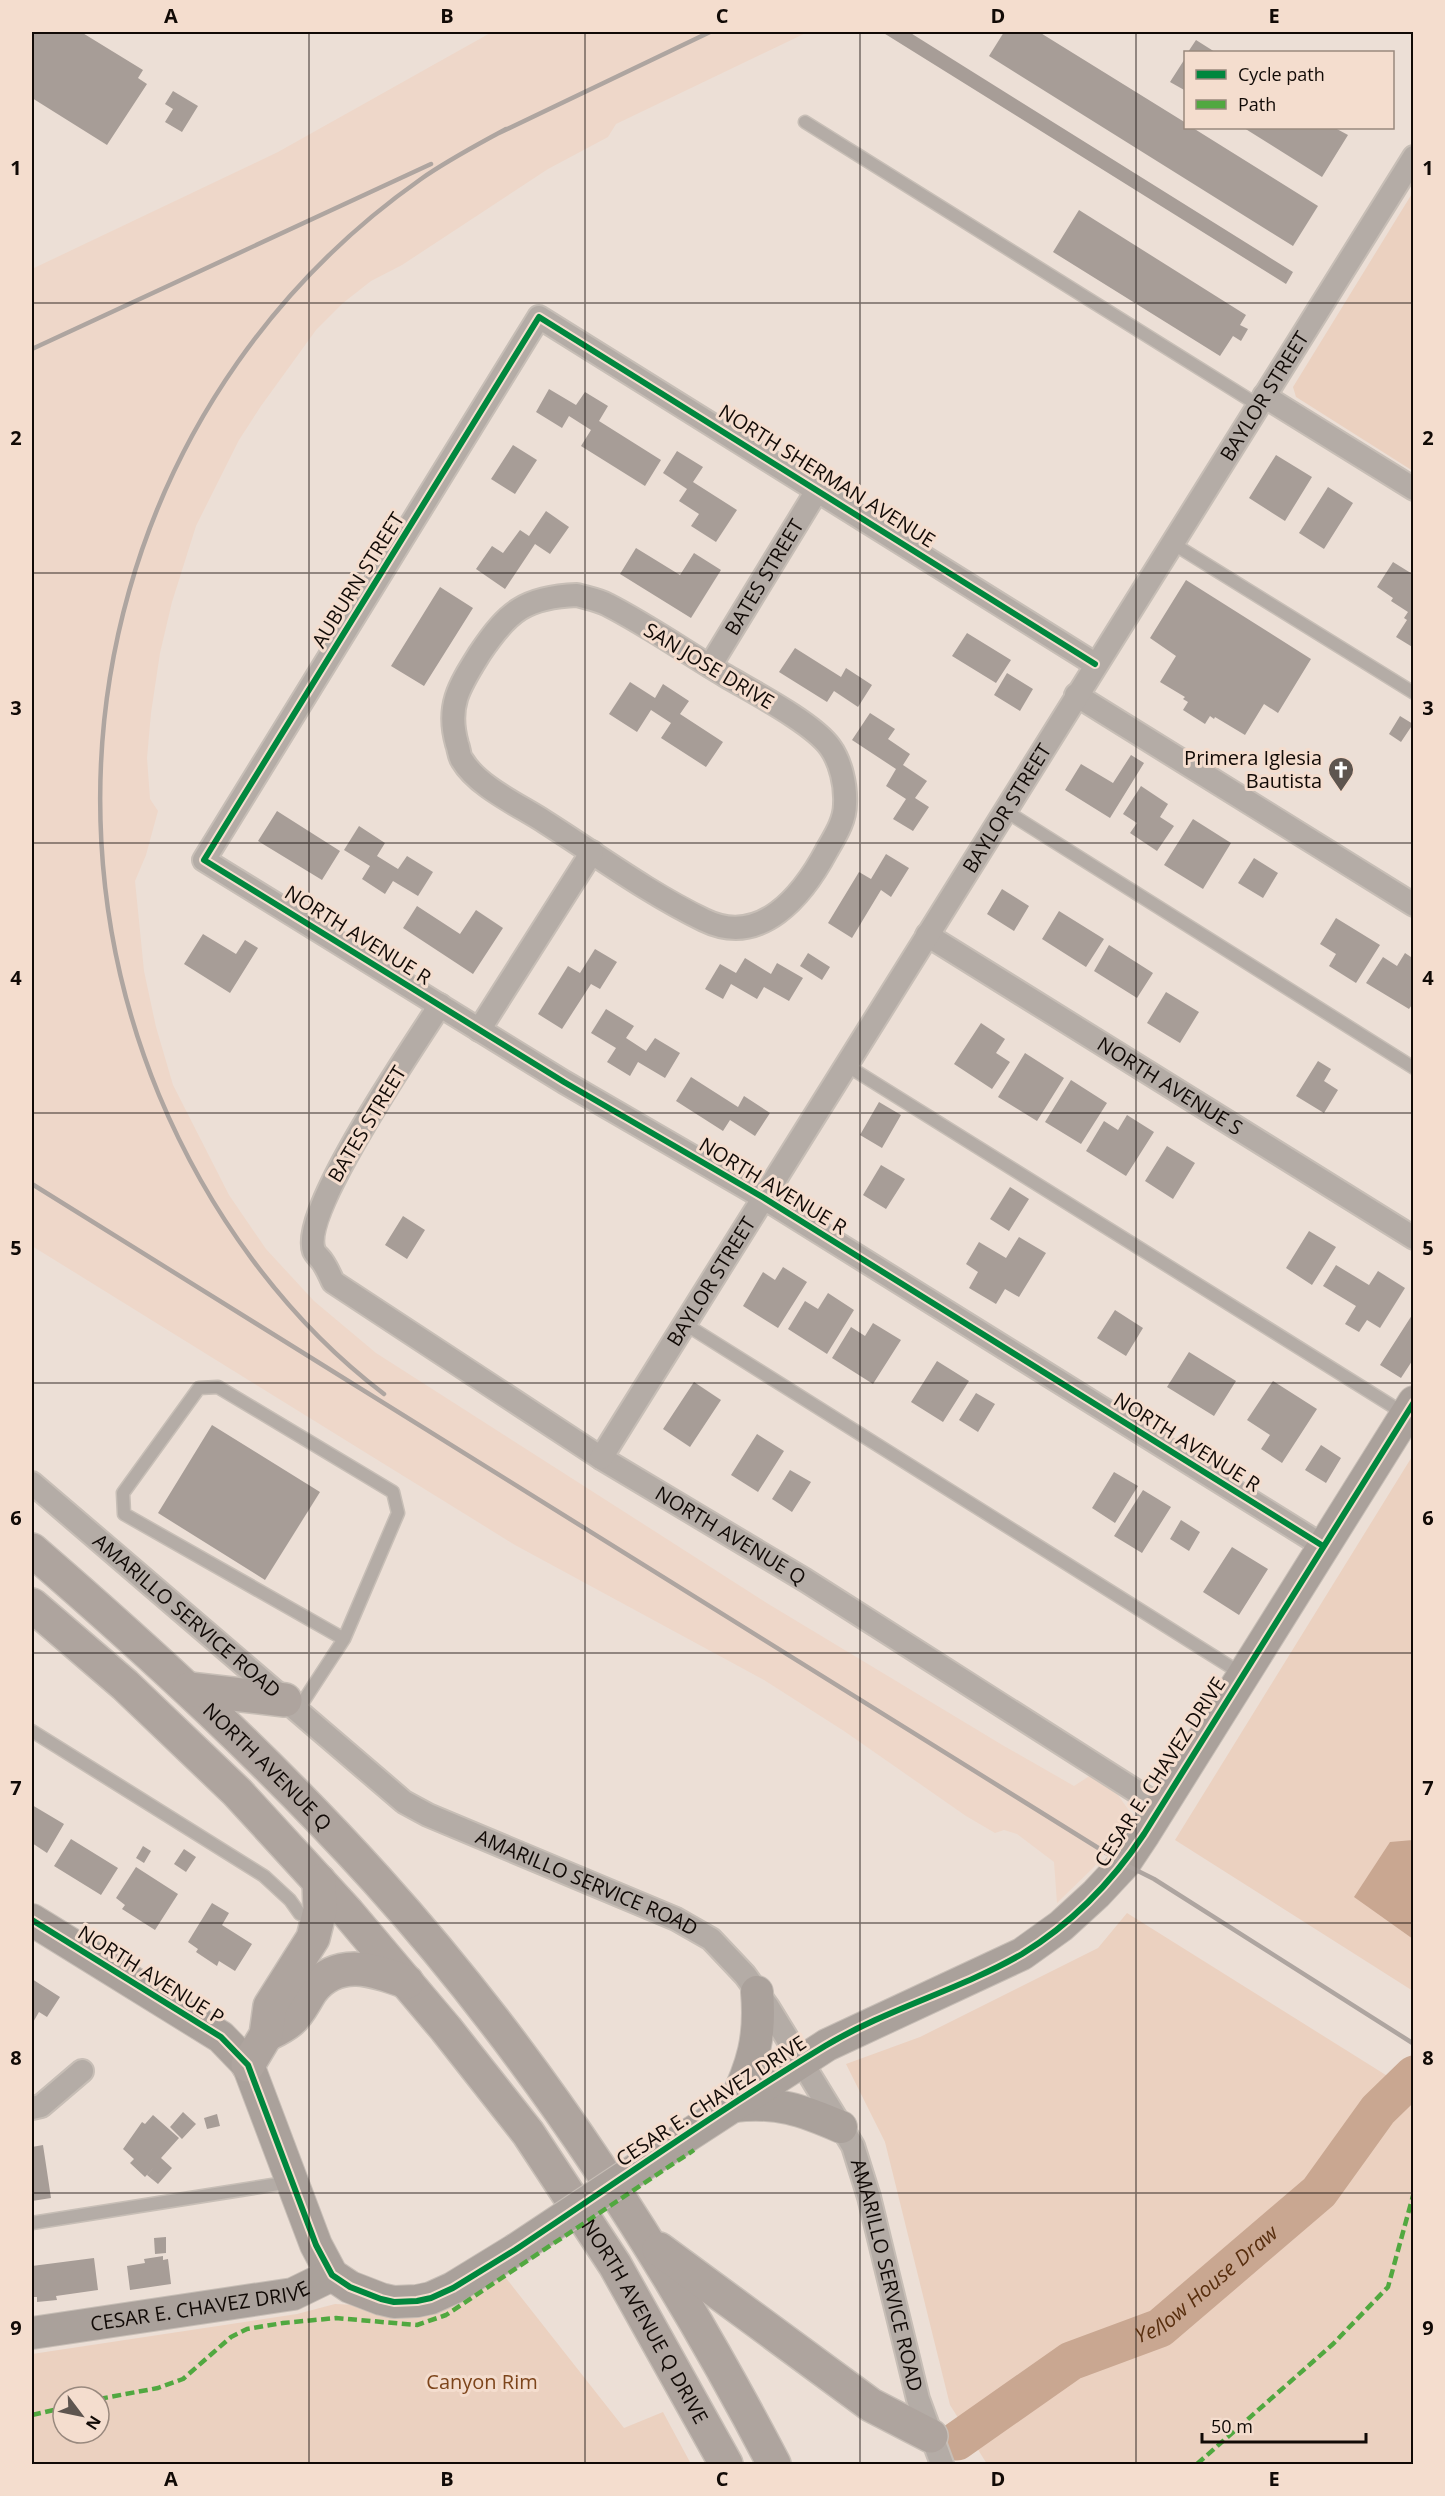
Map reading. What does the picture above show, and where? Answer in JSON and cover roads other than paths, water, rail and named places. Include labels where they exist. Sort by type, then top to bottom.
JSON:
[{"type":"main road","name":"NORTH AVENUE Q","points":[[32,1550],[189,1689],[268,1764],[378,1880],[482,2005]]},
{"type":"main road","name":"NORTH AVENUE Q","points":[[32,1605],[125,1685],[237,1792],[320,1881],[407,1982]]},
{"type":"main road","points":[[189,1689],[291,1706]]},
{"type":"main road","points":[[248,2065],[266,2036],[270,2006],[313,1938],[320,1910],[320,1881]]},
{"type":"main road","points":[[266,2036],[292,2020],[314,1988],[325,1977],[345,1968],[381,1973],[407,1982]]},
{"type":"main road","name":"NORTH AVENUE Q DRIVE","points":[[407,1982],[528,2133],[578,2208],[615,2265],[726,2464]]},
{"type":"main road","name":"NORTH AVENUE Q DRIVE","points":[[482,2005],[562,2110],[648,2241],[679,2275]]},
{"type":"main road","points":[[679,2275],[937,2450]]},
{"type":"main road","points":[[679,2275],[774,2464]]},
{"type":"street","name":"BAYLOR STREET","points":[[601,1458],[1413,158]]},
{"type":"street","name":"NORTH SHERMAN AVENUE","points":[[539,317],[818,489],[1095,664]]},
{"type":"street","name":"AUBURN STREET","points":[[204,860],[539,317]]},
{"type":"street","points":[[1261,401],[1413,489]]},
{"type":"street","name":"BATES STREET","points":[[710,666],[818,489]]},
{"type":"street","name":"SAN JOSE DRIVE","points":[[577,595],[606,604],[710,666],[807,726],[830,747],[842,775],[845,806],[841,825],[822,860],[794,901],[771,919],[736,928],[707,921],[650,890],[592,852],[481,781],[462,760],[453,731],[453,710],[458,689],[496,629],[517,609],[550,596],[577,595]]},
{"type":"street","points":[[1076,695],[1413,905]]},
{"type":"street","points":[[479,1030],[592,852]]},
{"type":"street","name":"NORTH AVENUE R","points":[[204,860],[564,1082],[764,1198],[1323,1546]]},
{"type":"street","name":"NORTH AVENUE S","points":[[927,934],[1413,1238]]},
{"type":"street","name":"BATES STREET","points":[[314,1250],[314,1232],[318,1212],[336,1172],[440,1005]]},
{"type":"street","name":"NORTH AVENUE Q","points":[[314,1250],[324,1263],[333,1282],[601,1458],[805,1580],[1161,1807]]},
{"type":"street","name":"CESAR E. CHAVEZ DRIVE","points":[[32,2333],[293,2294],[332,2275],[350,2287],[393,2302],[431,2298],[453,2288],[515,2250],[827,2045],[1022,1953],[1061,1926],[1124,1864],[1410,1408]]},
{"type":"street","name":"AMARILLO SERVICE ROAD","points":[[32,1483],[404,1802],[428,1815],[676,1919],[711,1939],[745,1975],[802,2061],[853,2145],[869,2197],[918,2399],[937,2450]]},
{"type":"street","name":"NORTH AVENUE P","points":[[32,1920],[221,2037],[248,2065]]},
{"type":"street","points":[[757,1992],[759,2013],[755,2052],[733,2106],[759,2103],[782,2105],[796,2108],[841,2127]]},
{"type":"street","points":[[248,2065],[316,2245],[332,2275]]},
{"type":"street","points":[[32,2108],[41,2106],[82,2071]]},
{"type":"lane","points":[[805,122],[1261,401]]},
{"type":"lane","points":[[1172,543],[1413,693]]},
{"type":"lane","points":[[1004,810],[1413,1068]]},
{"type":"lane","points":[[846,1065],[1410,1408]]},
{"type":"lane","points":[[685,1324],[1243,1675]]},
{"type":"lane","points":[[291,1706],[344,1640],[398,1513],[393,1492],[218,1387],[199,1388],[123,1493],[124,1514],[344,1640]]},
{"type":"lane","points":[[32,1731],[264,1876],[276,1886],[300,1914]]},
{"type":"lane","points":[[32,2223],[292,2182]]},
{"type":"waterway","name":"Yellow House Draw","points":[[957,2441],[1071,2361],[1160,2328],[1319,2192],[1378,2110],[1414,2075]]},
{"type":"railway","points":[[499,133],[710,32]]},
{"type":"railway","points":[[384,1394],[313,1331],[252,1259],[200,1180],[159,1095],[119,970],[101,842],[105,715],[129,591],[173,473],[237,363],[320,264],[421,179],[506,129]]},
{"type":"railway","points":[[32,349],[431,164]]},
{"type":"railway","points":[[32,1184],[1124,1864],[1154,1879],[1414,2044]]},
{"type":"place","name":"Primera Iglesia Bautista","points":[[1341,793]]},
{"type":"park label","name":"Canyon Rim","points":[[482,2382]]}]
